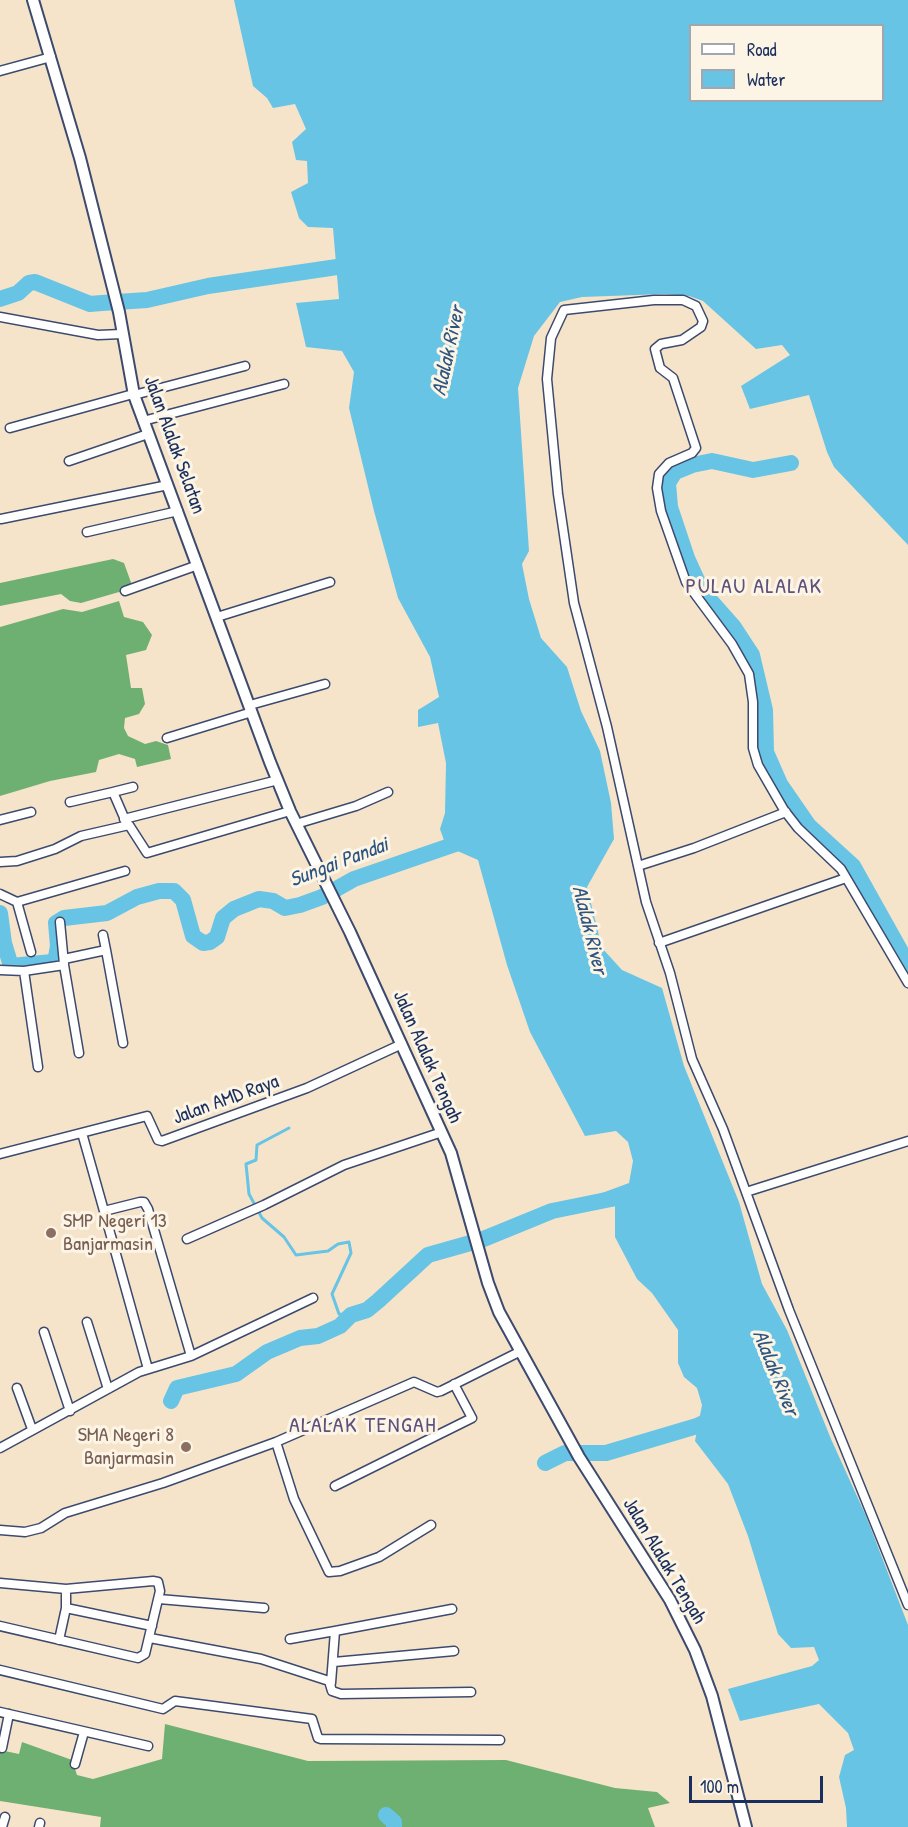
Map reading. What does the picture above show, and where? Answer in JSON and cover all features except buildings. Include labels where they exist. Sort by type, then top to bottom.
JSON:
[{"type":"street","name":"Jalan Alalak Selatan","points":[[33,0],[51,57],[115,296],[134,395],[290,812],[329,891]]},
{"type":"street","points":[[0,71],[51,57]]},
{"type":"street","points":[[908,983],[846,878],[786,812],[756,758],[749,674],[732,644],[686,582],[661,511],[657,488],[659,474],[669,463],[692,453],[696,448],[674,378],[660,368],[655,350],[661,344],[682,340],[701,327],[703,321],[694,303],[683,300],[654,300],[564,310],[551,338],[547,380],[558,494],[574,603],[607,727],[658,943],[670,973],[692,1059],[746,1192],[789,1310],[908,1605]]},
{"type":"street","points":[[0,317],[98,335],[123,334]]},
{"type":"street","points":[[10,428],[245,366]]},
{"type":"street","points":[[143,421],[284,384]]},
{"type":"street","points":[[69,461],[148,434]]},
{"type":"street","points":[[1,519],[168,485]]},
{"type":"street","points":[[87,532],[178,511]]},
{"type":"street","points":[[125,591],[198,565]]},
{"type":"street","points":[[217,617],[330,582]]},
{"type":"street","points":[[167,738],[325,684]]},
{"type":"street","points":[[0,862],[17,861],[55,849],[81,836],[126,822],[278,780]]},
{"type":"street","points":[[70,802],[133,787]]},
{"type":"street","points":[[113,792],[126,822],[147,853],[290,812]]},
{"type":"street","points":[[296,824],[356,806],[388,792]]},
{"type":"street","points":[[0,820],[31,812]]},
{"type":"street","points":[[638,866],[694,848],[786,812]]},
{"type":"street","points":[[0,894],[17,902],[125,871]]},
{"type":"street","points":[[658,943],[846,878]]},
{"type":"street","name":"Jalan Alalak Tengah","points":[[329,891],[451,1153],[476,1244],[499,1312],[577,1454],[674,1608],[690,1640],[712,1696],[746,1827]]},
{"type":"street","points":[[17,902],[31,952]]},
{"type":"street","points":[[60,922],[79,1053]]},
{"type":"street","points":[[103,935],[123,1043]]},
{"type":"street","points":[[0,970],[24,971],[106,950]]},
{"type":"street","points":[[24,971],[38,1067]]},
{"type":"street","name":"Jalan AMD Raya","points":[[0,1154],[147,1116],[158,1140],[162,1140],[307,1088],[402,1044]]},
{"type":"street","points":[[187,1239],[257,1208],[344,1165],[442,1132]]},
{"type":"street","points":[[82,1133],[148,1369]]},
{"type":"street","points":[[746,1192],[908,1141]]},
{"type":"street","points":[[104,1212],[140,1202],[144,1203],[148,1209],[191,1356]]},
{"type":"street","points":[[0,1448],[148,1369],[191,1356],[313,1298]]},
{"type":"street","points":[[87,1322],[108,1389]]},
{"type":"street","points":[[44,1332],[70,1411]]},
{"type":"street","points":[[0,1530],[25,1532],[41,1528],[65,1514],[163,1483],[276,1442],[414,1382],[437,1392],[521,1351]]},
{"type":"street","points":[[335,1486],[472,1418],[454,1384]]},
{"type":"street","points":[[17,1388],[32,1429]]},
{"type":"street","points":[[276,1442],[294,1499],[329,1572],[340,1571],[378,1557],[431,1525]]},
{"type":"street","points":[[0,1584],[66,1589],[153,1581],[160,1585],[150,1638],[145,1654],[138,1658],[0,1626]]},
{"type":"street","points":[[59,1641],[66,1608],[66,1589]]},
{"type":"street","points":[[159,1599],[264,1608]]},
{"type":"street","points":[[66,1608],[152,1626]]},
{"type":"street","points":[[290,1640],[452,1609]]},
{"type":"street","points":[[335,1631],[332,1691],[341,1694],[471,1692]]},
{"type":"street","points":[[150,1638],[261,1659],[331,1683]]},
{"type":"street","points":[[334,1662],[454,1651]]},
{"type":"street","points":[[0,1670],[163,1709],[176,1701],[312,1719],[318,1738],[321,1739],[500,1740]]},
{"type":"street","points":[[2,1748],[4,1713],[148,1746]]},
{"type":"street","points":[[75,1764],[84,1732]]},
{"type":"street","points":[[2,1827],[5,1817]]},
{"type":"green space","points":[[113,559],[124,563],[133,588],[81,603],[70,601],[61,594],[0,606],[0,583]]},
{"type":"green space","points":[[119,601],[124,617],[143,622],[152,635],[146,650],[126,655],[131,688],[142,688],[145,704],[139,714],[125,718],[124,728],[128,736],[145,744],[156,741],[168,745],[171,759],[137,767],[135,759],[119,754],[99,760],[96,772],[50,781],[0,796],[0,627],[63,609],[82,612]]},
{"type":"green space","points":[[165,1724],[308,1761],[506,1760],[615,1788],[657,1792],[670,1803],[648,1808],[655,1827],[100,1827],[101,1817],[0,1801],[0,1750],[19,1754],[22,1742],[72,1760],[77,1775],[93,1779],[162,1759]]},
{"type":"water","name":"Alalak River","points":[[234,0],[908,0],[908,545],[834,467],[809,395],[750,409],[741,386],[790,355],[782,345],[756,349],[703,301],[689,296],[665,294],[582,297],[560,302],[534,336],[518,388],[529,551],[522,564],[529,599],[541,638],[567,667],[581,711],[600,751],[611,803],[614,839],[587,887],[602,948],[622,970],[662,988],[684,1066],[739,1202],[762,1284],[787,1330],[831,1439],[866,1516],[908,1625],[908,1827],[847,1827],[846,1808],[839,1777],[845,1755],[854,1750],[848,1733],[819,1704],[740,1721],[728,1689],[812,1666],[819,1660],[814,1647],[791,1648],[778,1634],[748,1536],[728,1484],[695,1441],[702,1405],[697,1388],[684,1377],[678,1363],[678,1330],[652,1293],[637,1279],[615,1237],[615,1206],[595,1208],[594,1196],[629,1183],[633,1161],[628,1142],[616,1131],[585,1136],[530,1032],[507,965],[478,860],[446,846],[440,829],[445,813],[446,763],[438,723],[418,727],[418,710],[439,697],[430,657],[398,598],[374,511],[349,408],[354,372],[342,351],[306,347],[296,303],[339,299],[333,228],[308,227],[299,218],[291,192],[308,183],[307,161],[296,160],[292,142],[306,129],[295,104],[273,108],[267,98],[253,86]]},
{"type":"waterway","points":[[0,299],[18,293],[29,283],[35,282],[90,304],[147,300],[208,286],[337,267],[358,269]]},
{"type":"waterway","points":[[791,463],[753,470],[712,461],[692,465],[675,472],[668,483],[670,507],[687,558],[702,591],[733,626],[752,655],[765,710],[766,752],[780,784],[809,826],[853,866],[908,964]]},
{"type":"waterway","name":"Sungai Pandai","points":[[0,913],[4,943],[11,966],[52,962],[56,957],[58,946],[56,923],[64,918],[107,913],[137,897],[159,891],[174,891],[183,900],[193,936],[203,943],[210,942],[217,937],[223,918],[234,909],[259,899],[273,901],[285,908],[300,905],[322,897],[354,879],[467,840]]},
{"type":"waterway","points":[[289,1128],[257,1145],[256,1160],[246,1164],[249,1194],[262,1218],[284,1237],[296,1255],[328,1251],[338,1244],[349,1242],[351,1253],[332,1294],[339,1314],[351,1315]]},
{"type":"waterway","points":[[171,1401],[177,1388],[236,1374],[267,1352],[300,1338],[318,1336],[340,1326],[351,1315],[367,1310],[428,1255],[481,1240],[552,1211],[616,1198]]},
{"type":"waterway","points":[[545,1463],[565,1453],[606,1453],[697,1426],[718,1416]]},
{"type":"waterway","points":[[386,1815],[394,1822],[394,1827]]},
{"type":"place","name":"SMP Negeri 13 Banjarmasin","points":[[51,1233]]},
{"type":"place","name":"SMA Negeri 8 Banjarmasin","points":[[186,1447]]},
{"type":"district","name":"PULAU ALALAK","points":[[754,587]]},
{"type":"district","name":"ALALAK TENGAH","points":[[363,1426]]}]
